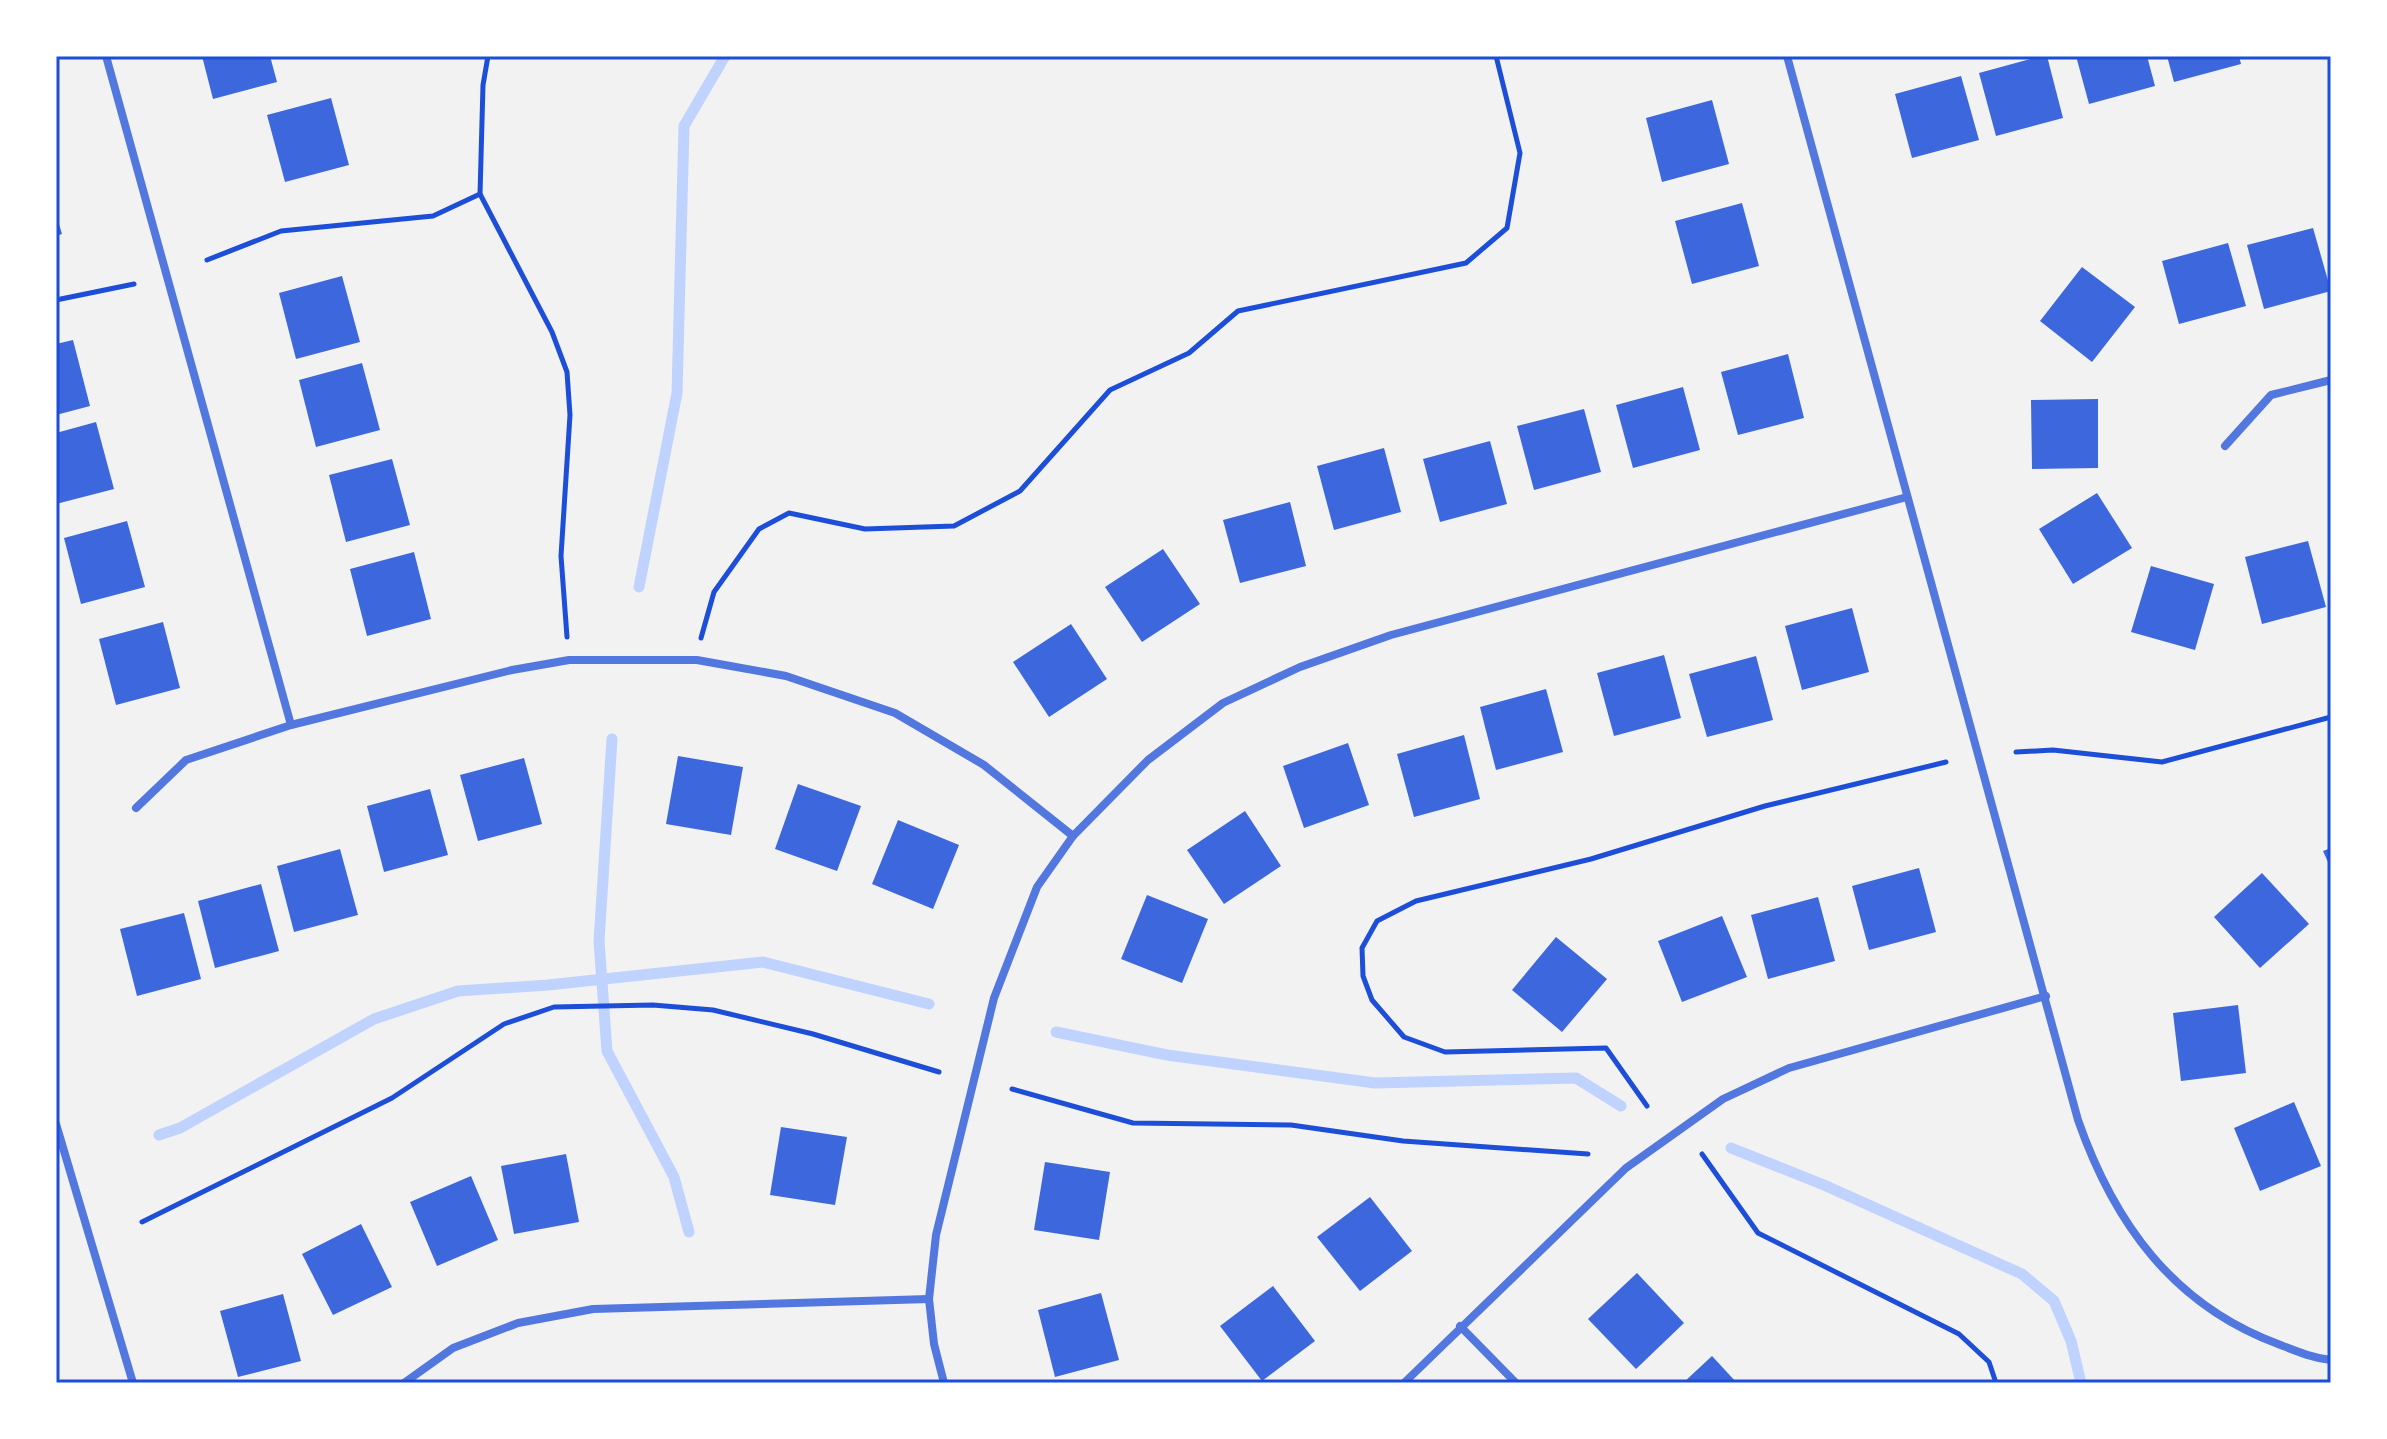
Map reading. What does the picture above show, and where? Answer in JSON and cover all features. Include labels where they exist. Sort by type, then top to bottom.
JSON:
[{"type":"street","points":[[106,56],[291,725]]},
{"type":"street","points":[[1787,56],[2078,1120],[2096,1172],[2124,1221],[2173,1281],[2240,1330],[2316,1358],[2331,1360]]},
{"type":"street","points":[[2225,446],[2271,395],[2331,380]]},
{"type":"street","points":[[944,1383],[934,1344],[929,1299],[936,1235],[994,998],[1037,887],[1073,836],[1148,760],[1223,703],[1300,667],[1391,635],[1907,497]]},
{"type":"street","points":[[136,808],[186,760],[291,725],[512,670],[569,660],[697,660],[786,676],[895,713],[984,765],[1073,836]]},
{"type":"street","points":[[1404,1383],[1626,1168],[1723,1099],[1789,1068],[2046,996]]},
{"type":"street","points":[[56,1124],[133,1383]]},
{"type":"street","points":[[404,1383],[466,1343],[518,1323],[593,1309],[929,1299]]},
{"type":"street","points":[[1460,1326],[1516,1383]]},
{"type":"path","points":[[488,56],[483,85],[480,194],[552,332],[567,372],[570,415],[561,556],[569,660]]},
{"type":"path","points":[[697,660],[702,627],[714,592],[759,529],[789,513],[865,529],[954,526],[1020,491],[1110,390],[1189,353],[1238,311],[1466,263],[1507,228],[1520,153],[1496,56]]},
{"type":"path","points":[[207,260],[281,231],[433,216],[480,194]]},
{"type":"path","points":[[56,300],[134,284]]},
{"type":"path","points":[[2016,752],[2053,750],[2162,762],[2331,717]]},
{"type":"path","points":[[1647,1106],[1606,1048],[1445,1052],[1404,1037],[1372,1000],[1363,976],[1362,948],[1377,921],[1416,901],[1591,859],[1765,806],[1946,762]]},
{"type":"path","points":[[142,1222],[392,1098],[504,1024],[554,1007],[653,1005],[713,1010],[813,1034],[939,1072]]},
{"type":"path","points":[[1012,1089],[1133,1123],[1291,1125],[1403,1141],[1588,1154]]},
{"type":"path","points":[[1702,1154],[1758,1233],[1959,1334],[1989,1362],[1996,1383]]},
{"type":"building","points":[[202,56],[270,56],[277,82],[213,99]]},
{"type":"building","points":[[2047,56],[2063,118],[1996,136],[1979,73]]},
{"type":"building","points":[[2076,56],[2147,56],[2155,86],[2089,104]]},
{"type":"building","points":[[2167,56],[2239,56],[2241,64],[2174,82]]},
{"type":"building","points":[[1961,76],[1979,140],[1912,158],[1895,94]]},
{"type":"building","points":[[331,98],[349,165],[285,182],[267,115]]},
{"type":"building","points":[[1712,100],[1729,164],[1662,182],[1646,118]]},
{"type":"building","points":[[1742,203],[1759,266],[1692,284],[1675,221]]},
{"type":"building","points":[[56,214],[62,234],[56,236]]},
{"type":"building","points":[[2313,228],[2331,291],[2264,309],[2247,245]]},
{"type":"building","points":[[2228,243],[2246,306],[2179,324],[2162,261]]},
{"type":"building","points":[[2082,267],[2135,307],[2092,362],[2040,321]]},
{"type":"building","points":[[342,276],[360,342],[296,359],[279,293]]},
{"type":"building","points":[[73,340],[90,406],[56,415],[56,344]]},
{"type":"building","points":[[1788,354],[1804,418],[1738,435],[1721,372]]},
{"type":"building","points":[[362,363],[380,430],[316,447],[299,380]]},
{"type":"building","points":[[1683,387],[1700,450],[1633,468],[1616,405]]},
{"type":"building","points":[[2098,399],[2098,468],[2032,469],[2031,400]]},
{"type":"building","points":[[1584,409],[1601,472],[1534,490],[1517,426]]},
{"type":"building","points":[[96,422],[114,489],[56,504],[56,433]]},
{"type":"building","points":[[1490,441],[1507,504],[1440,522],[1423,459]]},
{"type":"building","points":[[1384,448],[1401,512],[1334,530],[1317,466]]},
{"type":"building","points":[[392,459],[410,525],[346,542],[329,475]]},
{"type":"building","points":[[2097,493],[2132,548],[2073,584],[2039,529]]},
{"type":"building","points":[[1290,502],[1306,566],[1240,583],[1223,520]]},
{"type":"building","points":[[127,521],[145,587],[81,604],[64,538]]},
{"type":"building","points":[[2308,541],[2326,607],[2262,624],[2245,557]]},
{"type":"building","points":[[1163,549],[1200,604],[1142,642],[1105,587]]},
{"type":"building","points":[[414,552],[431,619],[367,636],[350,569]]},
{"type":"building","points":[[2151,566],[2214,584],[2195,650],[2131,632]]},
{"type":"building","points":[[1852,608],[1869,672],[1802,690],[1785,626]]},
{"type":"building","points":[[163,622],[180,688],[116,705],[99,639]]},
{"type":"building","points":[[1071,624],[1107,679],[1049,717],[1013,662]]},
{"type":"building","points":[[1664,655],[1681,718],[1614,736],[1597,673]]},
{"type":"building","points":[[1756,656],[1773,720],[1707,737],[1689,674]]},
{"type":"building","points":[[1546,689],[1563,752],[1496,770],[1480,707]]},
{"type":"building","points":[[1464,735],[1480,799],[1414,817],[1397,754]]},
{"type":"building","points":[[1348,743],[1369,805],[1304,828],[1283,766]]},
{"type":"building","points":[[678,756],[743,767],[731,835],[666,824]]},
{"type":"building","points":[[524,758],[542,824],[478,841],[460,775]]},
{"type":"building","points":[[798,784],[861,806],[837,871],[775,849]]},
{"type":"building","points":[[430,789],[448,855],[384,872],[367,806]]},
{"type":"building","points":[[1245,811],[1281,866],[1224,904],[1187,850]]},
{"type":"building","points":[[898,820],[959,845],[933,909],[872,884]]},
{"type":"building","points":[[2331,848],[2331,869],[2323,851]]},
{"type":"building","points":[[340,849],[358,915],[294,932],[277,866]]},
{"type":"building","points":[[1919,868],[1936,932],[1869,950],[1852,886]]},
{"type":"building","points":[[2262,873],[2309,924],[2260,968],[2214,917]]},
{"type":"building","points":[[261,884],[279,951],[215,968],[198,901]]},
{"type":"building","points":[[1147,895],[1208,919],[1182,983],[1121,959]]},
{"type":"building","points":[[1818,897],[1835,961],[1768,979],[1751,915]]},
{"type":"building","points":[[184,913],[201,979],[137,996],[120,929]]},
{"type":"building","points":[[1722,916],[1747,977],[1682,1002],[1658,941]]},
{"type":"building","points":[[1556,937],[1607,979],[1562,1032],[1512,990]]},
{"type":"building","points":[[2238,1005],[2246,1073],[2181,1081],[2173,1013]]},
{"type":"building","points":[[2294,1102],[2321,1166],[2260,1191],[2234,1128]]},
{"type":"building","points":[[781,1127],[847,1137],[835,1205],[770,1195]]},
{"type":"building","points":[[566,1154],[579,1222],[514,1234],[501,1166]]},
{"type":"building","points":[[1045,1162],[1110,1172],[1099,1240],[1034,1230]]},
{"type":"building","points":[[471,1176],[498,1240],[437,1266],[410,1202]]},
{"type":"building","points":[[1370,1197],[1412,1251],[1360,1291],[1317,1237]]},
{"type":"building","points":[[361,1224],[392,1287],[333,1315],[302,1254]]},
{"type":"building","points":[[1637,1273],[1684,1323],[1636,1369],[1588,1319]]},
{"type":"building","points":[[1273,1286],[1315,1341],[1262,1381],[1220,1326]]},
{"type":"building","points":[[1101,1293],[1119,1360],[1055,1377],[1038,1310]]},
{"type":"building","points":[[283,1294],[301,1361],[238,1377],[220,1311]]},
{"type":"building","points":[[1712,1356],[1737,1383],[1683,1383]]},
{"type":"waterway","points":[[639,587],[677,393],[684,126],[725,56]]},
{"type":"waterway","points":[[612,739],[599,941],[607,1051],[674,1177],[689,1232]]},
{"type":"waterway","points":[[159,1135],[180,1128],[374,1019],[458,991],[548,985],[763,962],[929,1004]]},
{"type":"waterway","points":[[1056,1032],[1167,1055],[1375,1083],[1576,1078],[1621,1106]]},
{"type":"waterway","points":[[1731,1148],[1824,1185],[2022,1274],[2054,1301],[2071,1341],[2081,1383]]}]
